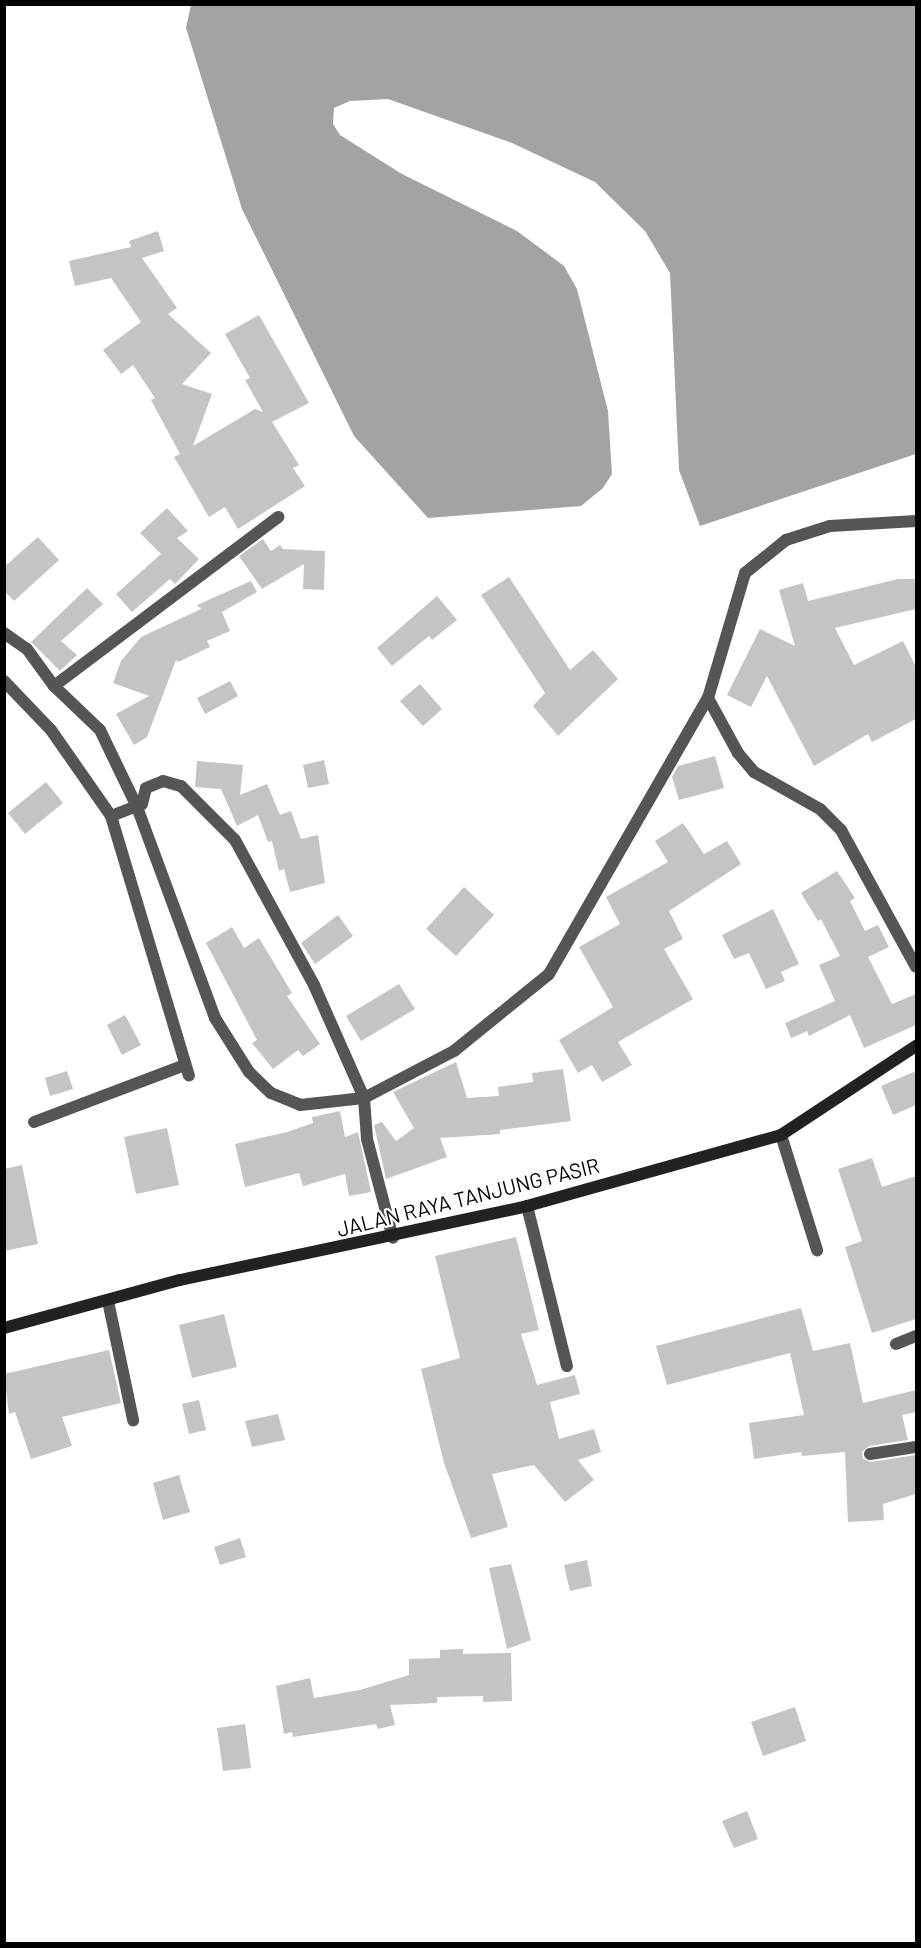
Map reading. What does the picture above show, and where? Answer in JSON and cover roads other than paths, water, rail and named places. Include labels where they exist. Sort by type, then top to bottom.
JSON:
[{"type":"street","points":[[54,686],[278,517]]},
{"type":"street","points":[[4,681],[125,811],[215,1018],[249,1072],[271,1093],[300,1105],[364,1102],[454,1051],[549,974],[711,704],[745,573],[786,540],[830,526],[916,521]]},
{"type":"street","points":[[4,633],[27,649],[54,686],[100,730],[125,811],[187,1070],[34,1122]]},
{"type":"street","points":[[711,704],[754,772],[820,809],[841,830],[916,967]]},
{"type":"street","points":[[125,811],[146,788],[163,781],[181,786],[236,840],[314,985],[364,1102],[367,1139],[393,1238]]},
{"type":"street","name":"JALAN RAYA TANJUNG PASIR","points":[[4,1328],[180,1280],[393,1238],[527,1206],[781,1135],[916,1046]]},
{"type":"street","points":[[781,1135],[817,1250]]},
{"type":"street","points":[[527,1206],[567,1366]]},
{"type":"street","points":[[108,1301],[133,1420]]},
{"type":"street","points":[[896,1344],[916,1336]]},
{"type":"street","points":[[870,1454],[916,1447]]}]
